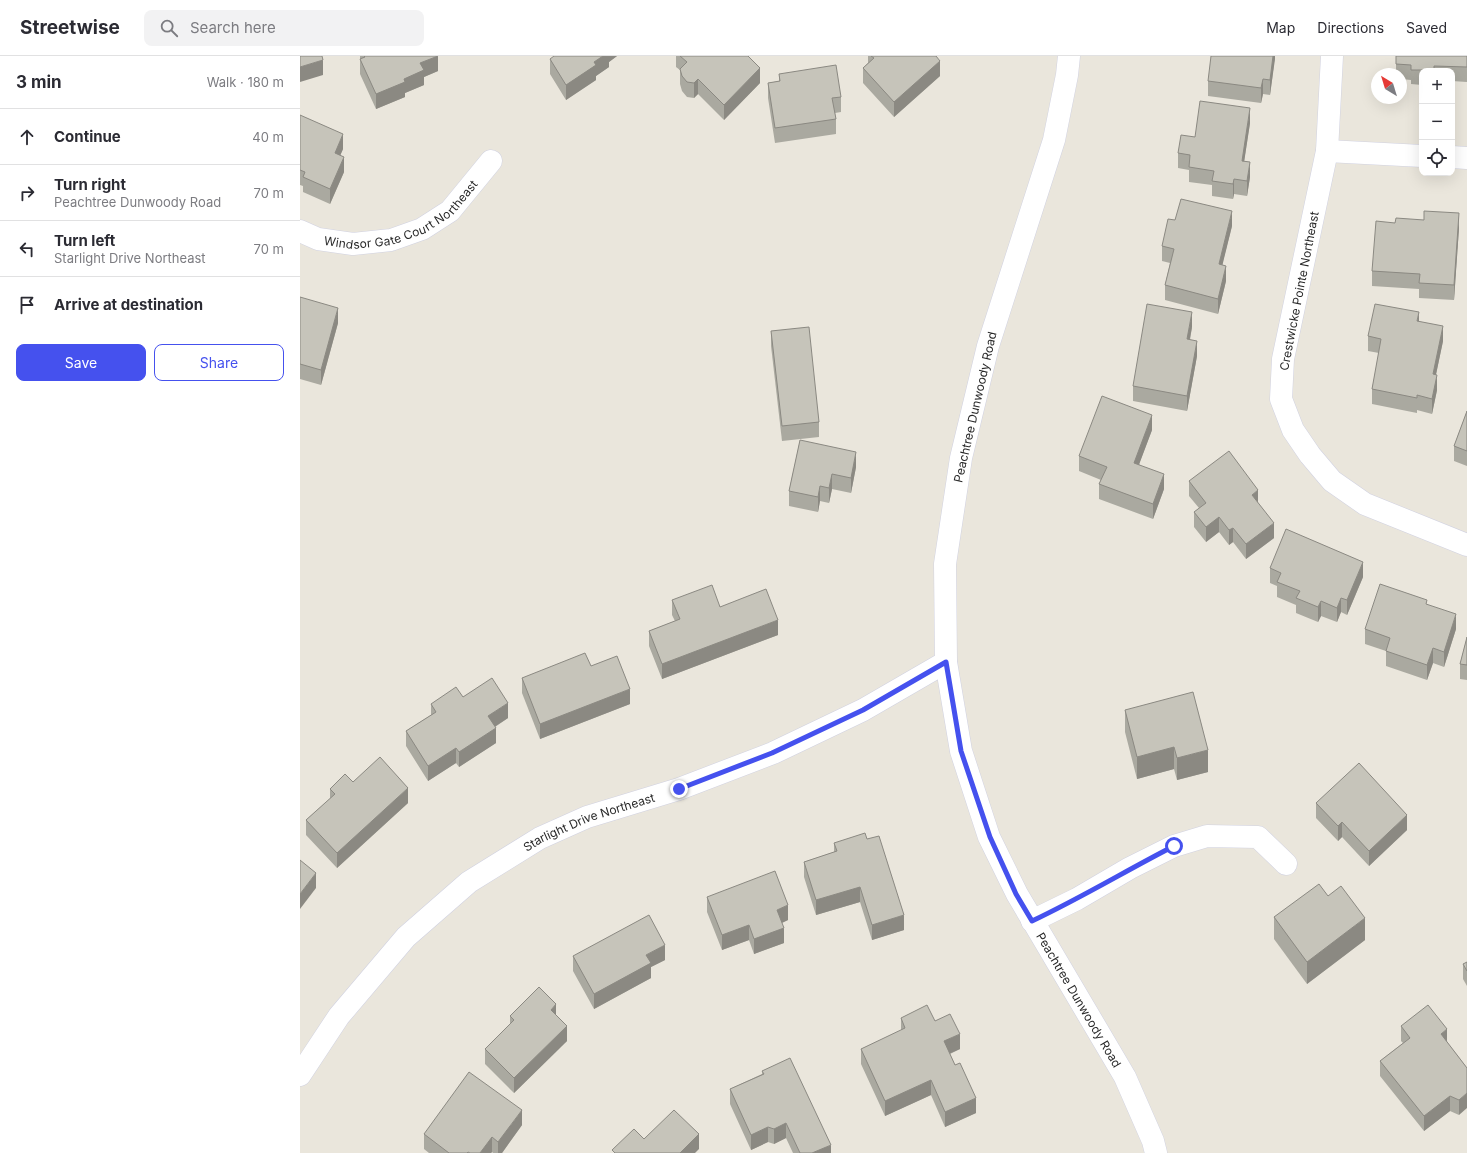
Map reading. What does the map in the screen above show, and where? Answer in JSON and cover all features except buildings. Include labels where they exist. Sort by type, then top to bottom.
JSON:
[{"type":"street","name":"Peachtree Dunwoody Road","points":[[1069,56],[1067,75],[1054,140],[988,346],[961,458],[945,564],[946,662],[961,751],[990,837],[1016,894],[1125,1077],[1153,1141],[1156,1153]]},
{"type":"street","name":"Crestwicke Pointe Northeast","points":[[1332,56],[1327,151],[1283,359],[1280,399],[1293,430],[1310,455],[1332,481],[1365,504],[1467,545]]},
{"type":"street","points":[[1327,151],[1419,156]]},
{"type":"street","points":[[1455,157],[1467,158]]},
{"type":"street","name":"Windsor Gate Court Northeast","points":[[300,231],[318,239],[353,244],[391,240],[422,229],[450,211],[491,161]]},
{"type":"street","name":"Starlight Drive Northeast","points":[[300,1075],[339,1016],[406,937],[469,882],[540,838],[587,817],[679,789],[772,753],[863,710],[946,662]]},
{"type":"street","points":[[1032,921],[1077,899],[1130,868],[1174,846],[1207,836],[1258,837],[1286,864]]},
{"type":"route","points":[[679,789],[772,753],[863,710],[946,662],[961,751],[990,837],[1016,894],[1032,921],[1077,899],[1130,868],[1174,846]]}]
